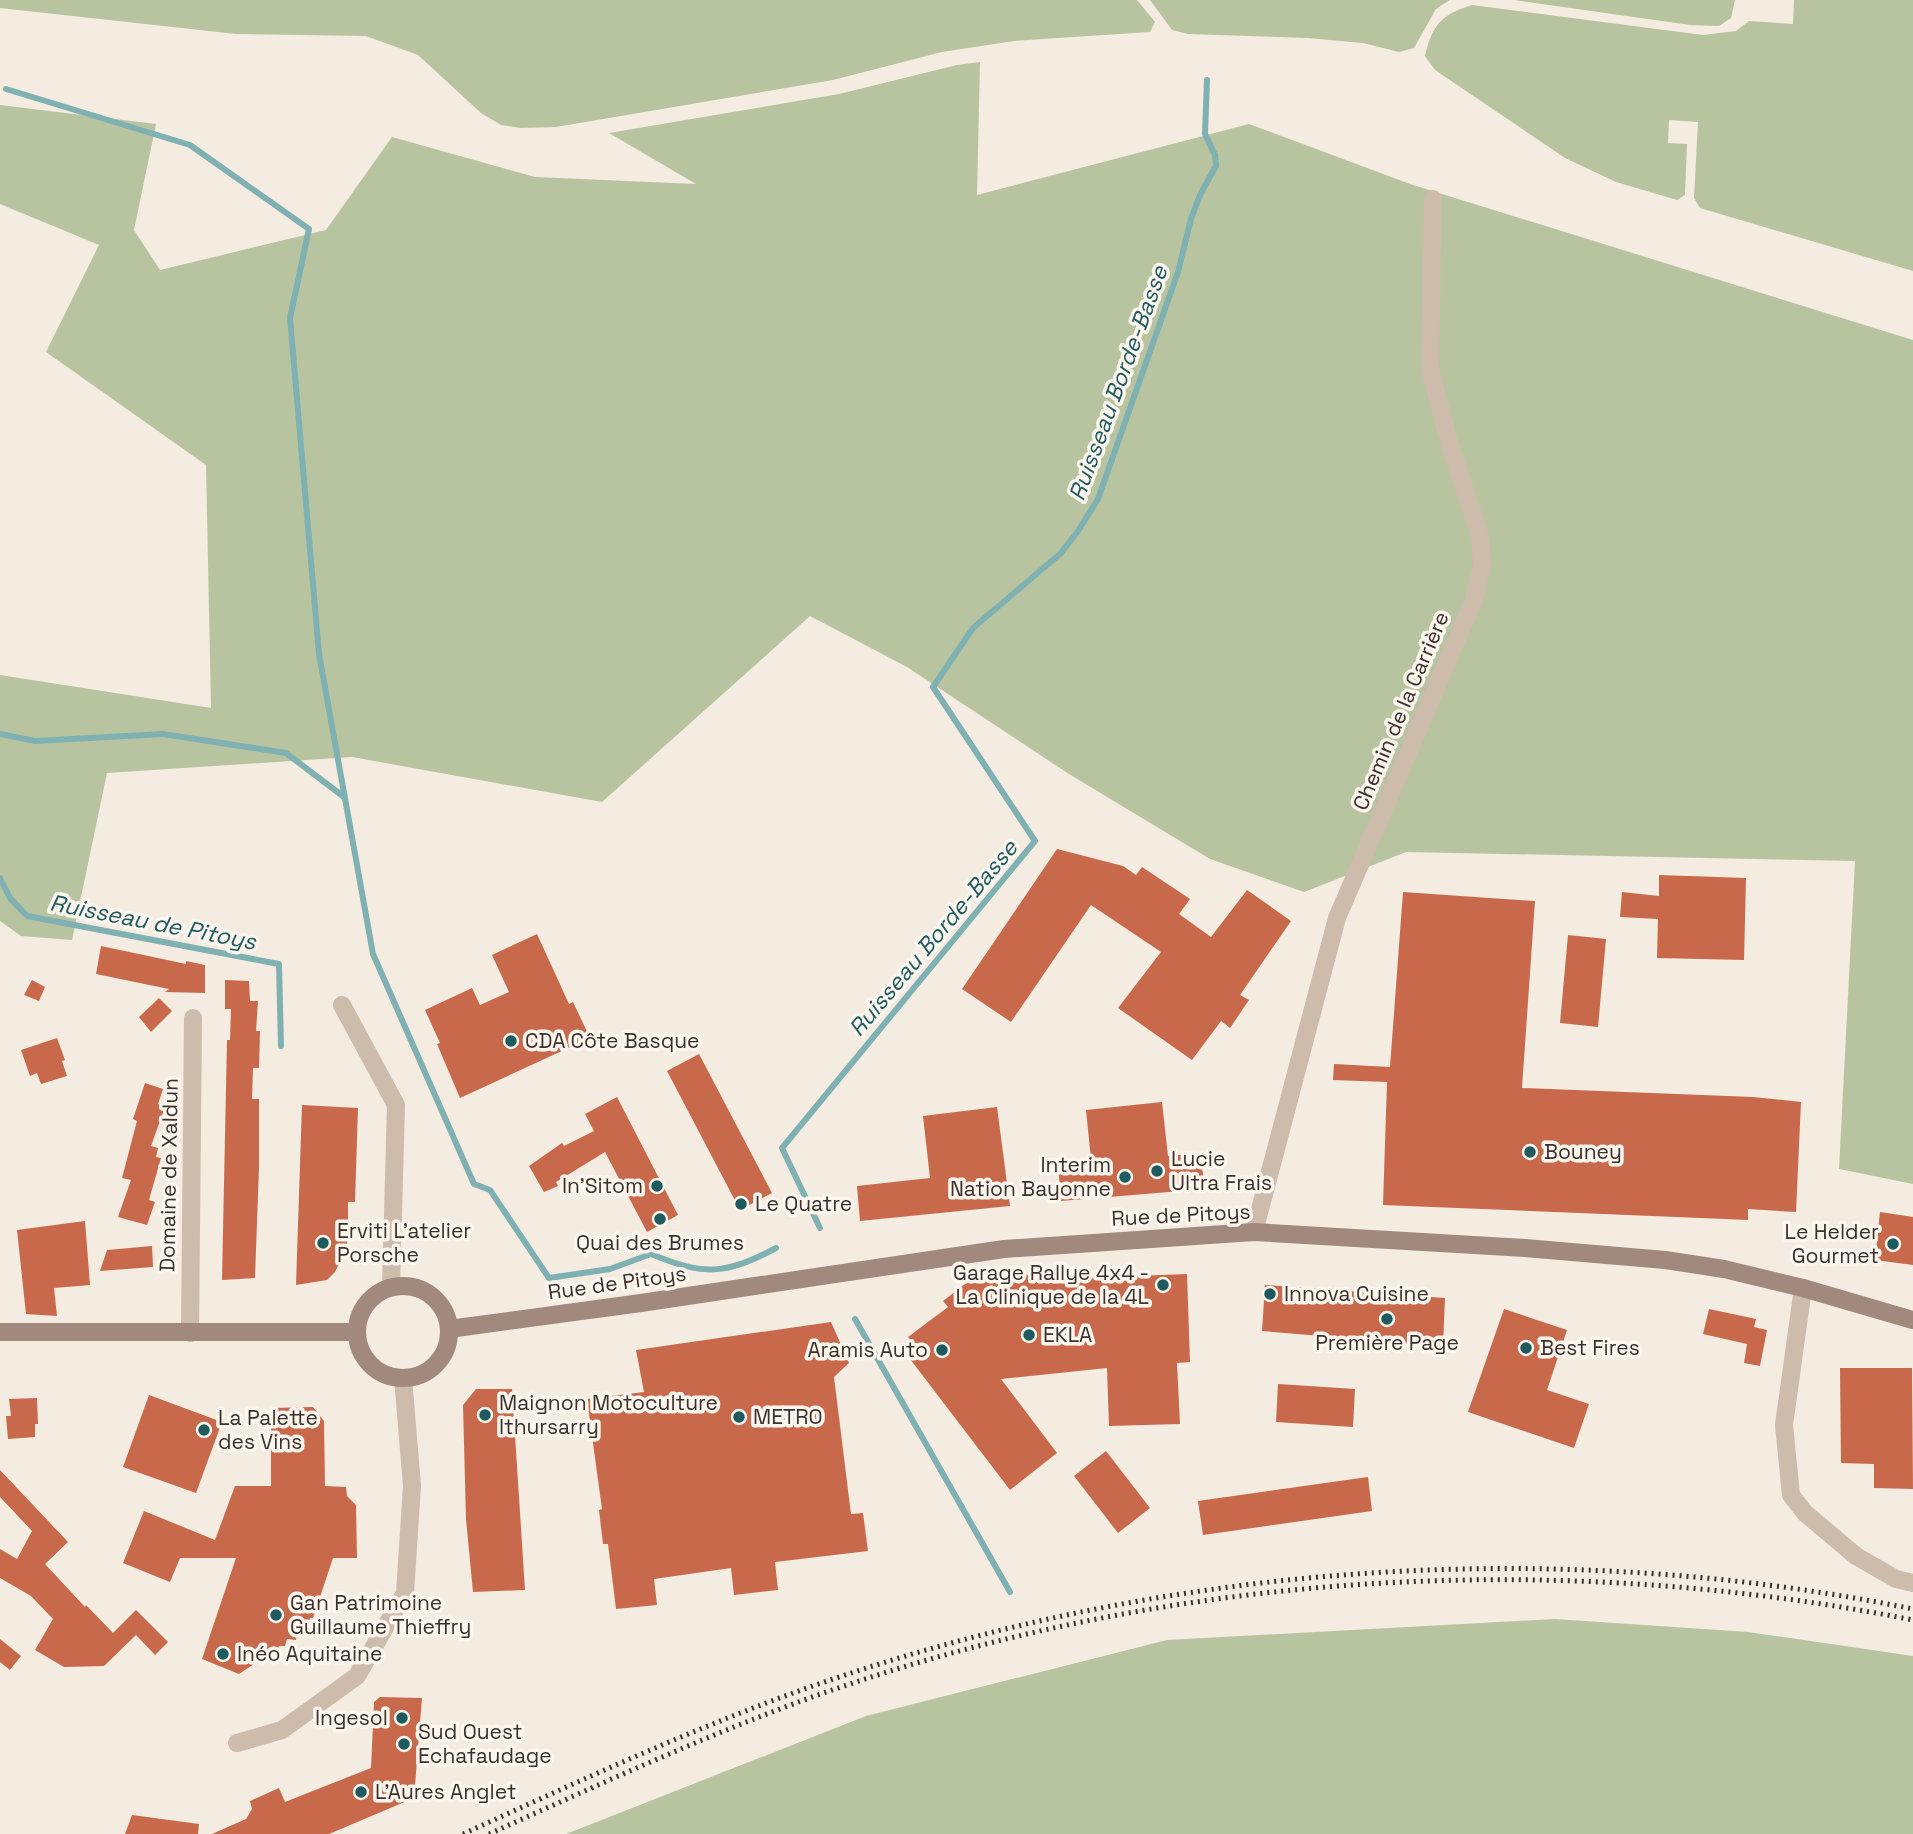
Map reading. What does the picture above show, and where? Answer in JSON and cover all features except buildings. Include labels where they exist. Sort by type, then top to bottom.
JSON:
[{"type":"street","name":"Chemin de la Carrière","points":[[1254,1232],[1337,918],[1473,602],[1482,566],[1480,536],[1450,445],[1430,369],[1433,199]]},
{"type":"street","points":[[342,1005],[396,1105],[391,1287]]},
{"type":"street","name":"Domaine de Xaldun","points":[[190,1333],[193,1018]]},
{"type":"street","name":"Rue de Pitoys","points":[[449,1329],[1004,1249],[1254,1232],[1525,1248],[1665,1260],[1724,1269],[1803,1288],[1913,1320]]},
{"type":"street","points":[[405,1285],[430,1294],[440,1303],[447,1315],[449,1329],[448,1343],[442,1357],[418,1376],[403,1378],[389,1376],[365,1359],[356,1332],[366,1303],[377,1293],[405,1285]]},
{"type":"street","points":[[1803,1288],[1784,1425],[1791,1494],[1805,1513],[1856,1556],[1896,1579],[1913,1583]]},
{"type":"street","points":[[0,1332],[356,1332]]},
{"type":"street","points":[[237,1743],[282,1731],[357,1676],[405,1593],[412,1486],[403,1378]]},
{"type":"green space","points":[[0,0],[1137,0],[1155,22],[1150,32],[1014,41],[942,52],[833,80],[556,127],[521,128],[501,125],[481,113],[418,55],[366,36],[236,34],[0,8]]},
{"type":"green space","points":[[1150,0],[1450,0],[1436,9],[1414,48],[1399,52],[1363,43],[1308,38],[1188,34],[1172,30]]},
{"type":"green space","points":[[1514,0],[1735,0],[1731,18],[1719,26],[1690,25]]},
{"type":"green space","points":[[1794,0],[1913,0],[1913,271],[1700,208],[1694,198],[1698,122],[1669,120],[1668,143],[1687,144],[1685,195],[1677,200],[1616,182],[1565,158],[1435,70],[1425,56],[1431,36],[1440,22],[1453,12],[1472,5],[1703,35],[1736,31],[1749,21],[1793,24]]},
{"type":"green space","points":[[980,62],[977,195],[1249,124],[1410,184],[1913,340],[1913,1184],[1839,1169],[1855,861],[1406,852],[1304,892],[1210,859],[1069,774],[907,667],[810,616],[602,802],[352,757],[107,773],[72,940],[21,936],[0,921],[0,675],[211,708],[206,465],[46,352],[99,245],[0,204],[0,105],[156,124],[134,230],[160,270],[326,230],[392,137],[535,177],[696,184],[609,133],[839,94],[957,65]]},
{"type":"green space","points":[[1555,1619],[1748,1632],[1913,1656],[1913,1834],[566,1834],[866,1716],[1167,1640]]},
{"type":"waterway","name":"Ruisseau Borde-Basse","points":[[820,1228],[782,1148],[1035,841],[933,687],[973,628],[1061,553],[1098,499],[1178,272],[1191,219],[1216,166],[1215,155],[1205,134],[1207,80]]},
{"type":"waterway","points":[[6,89],[190,145],[309,229],[290,318],[319,654],[373,954],[474,1184],[490,1190],[549,1278],[610,1269],[651,1254],[700,1269],[728,1268],[776,1248]]},
{"type":"waterway","points":[[0,734],[35,741],[163,734],[286,753],[344,797]]},
{"type":"waterway","name":"Ruisseau de Pitoys","points":[[0,878],[10,898],[27,916],[279,964],[281,1046]]},
{"type":"waterway","name":"Ruisseau Borde-Basse","points":[[855,1319],[1010,1592]]},
{"type":"railway","points":[[463,1834],[717,1722],[820,1683],[999,1631],[1128,1603],[1258,1583],[1389,1572],[1521,1569],[1653,1574],[1783,1587],[1913,1609]]},
{"type":"railway","points":[[489,1834],[691,1745],[815,1696],[948,1654],[1083,1622],[1221,1598],[1359,1584],[1498,1580],[1638,1584],[1776,1598],[1913,1620]]},
{"type":"place","name":"CDA Côte Basque","points":[[511,1041]]},
{"type":"place","name":"Bouney","points":[[1530,1152]]},
{"type":"place","name":"Lucie Ultra Frais","points":[[1157,1171]]},
{"type":"place","name":"Interim Nation Bayonne","points":[[1125,1177]]},
{"type":"place","name":"In'Sitom","points":[[657,1186]]},
{"type":"place","name":"Le Quatre","points":[[741,1204]]},
{"type":"place","name":"Quai des Brumes","points":[[660,1219]]},
{"type":"place","name":"Erviti L'atelier Porsche","points":[[323,1243]]},
{"type":"place","name":"Le Helder Gourmet","points":[[1893,1244]]},
{"type":"place","name":"Garage Rallye 4x4 - La Clinique de la 4L","points":[[1163,1285]]},
{"type":"place","name":"Innova Cuisine","points":[[1270,1294]]},
{"type":"place","name":"Première Page","points":[[1387,1319]]},
{"type":"place","name":"EKLA","points":[[1029,1335]]},
{"type":"place","name":"Best Fires","points":[[1526,1348]]},
{"type":"place","name":"Aramis Auto","points":[[942,1350]]},
{"type":"place","name":"Maignon Motoculture Ithursarry","points":[[485,1415]]},
{"type":"place","name":"METRO","points":[[739,1417]]},
{"type":"place","name":"La Palette des Vins","points":[[204,1430]]},
{"type":"place","name":"Gan Patrimoine Guillaume Thieffry","points":[[276,1615]]},
{"type":"place","name":"Inéo Aquitaine","points":[[223,1654]]},
{"type":"place","name":"Ingesol","points":[[402,1718]]},
{"type":"place","name":"Sud Ouest Echafaudage","points":[[404,1744]]},
{"type":"place","name":"L'Aures Anglet","points":[[361,1792]]}]
